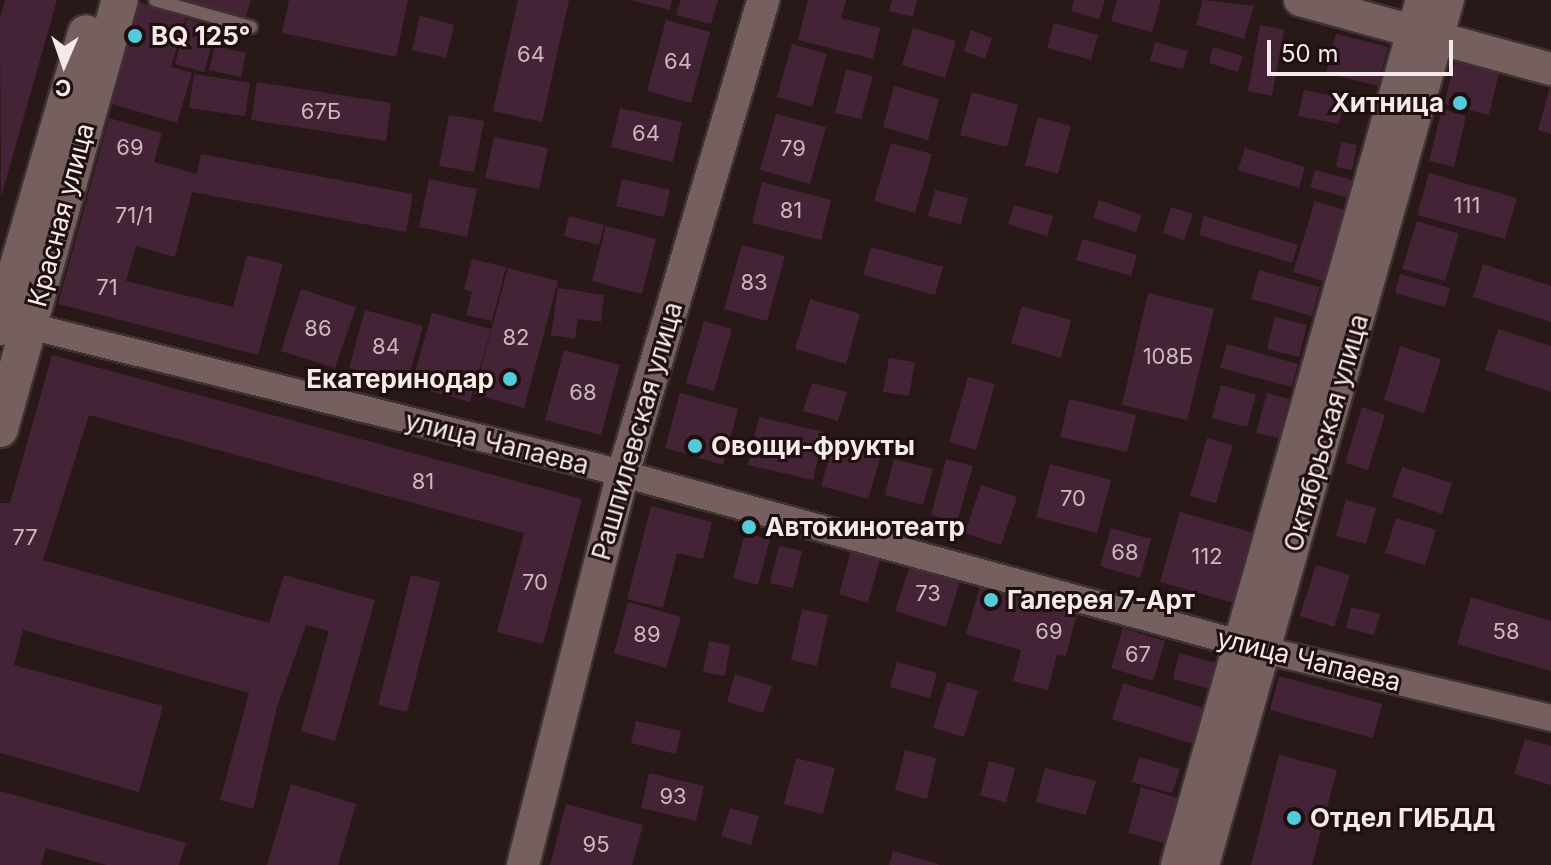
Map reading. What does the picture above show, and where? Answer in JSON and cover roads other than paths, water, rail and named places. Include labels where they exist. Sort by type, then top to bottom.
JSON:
[{"type":"main road","name":"Красная улица","points":[[0,429],[8,322],[95,0]]},
{"type":"main road","name":"Красная улица","points":[[8,322],[120,0]]},
{"type":"main road","name":"Октябрьская улица","points":[[1179,865],[1254,647],[1426,23]]},
{"type":"street","name":"Рашпилевская улица","points":[[523,865],[623,474],[763,0]]},
{"type":"street","points":[[1300,0],[1426,23],[1551,69]]},
{"type":"street","name":"Октябрьская улица","points":[[1426,23],[1448,0]]},
{"type":"street","name":"улица Чапаева","points":[[8,322],[623,474],[1254,647],[1551,718]]},
{"type":"street","name":"Октябрьская улица","points":[[1203,865],[1254,647]]},
{"type":"lane","points":[[155,0],[251,27]]},
{"type":"place","name":"BQ 125°","points":[[135,36]]},
{"type":"place","name":"Хитница","points":[[1460,103]]},
{"type":"place","name":"Екатеринодар","points":[[510,379]]},
{"type":"place","name":"Овощи-фрукты","points":[[695,446]]},
{"type":"place","name":"Автокинотеатр","points":[[749,527]]},
{"type":"place","name":"Галерея 7-Арт","points":[[991,600]]},
{"type":"place","name":"Отдел ГИБДД","points":[[1294,818]]}]
